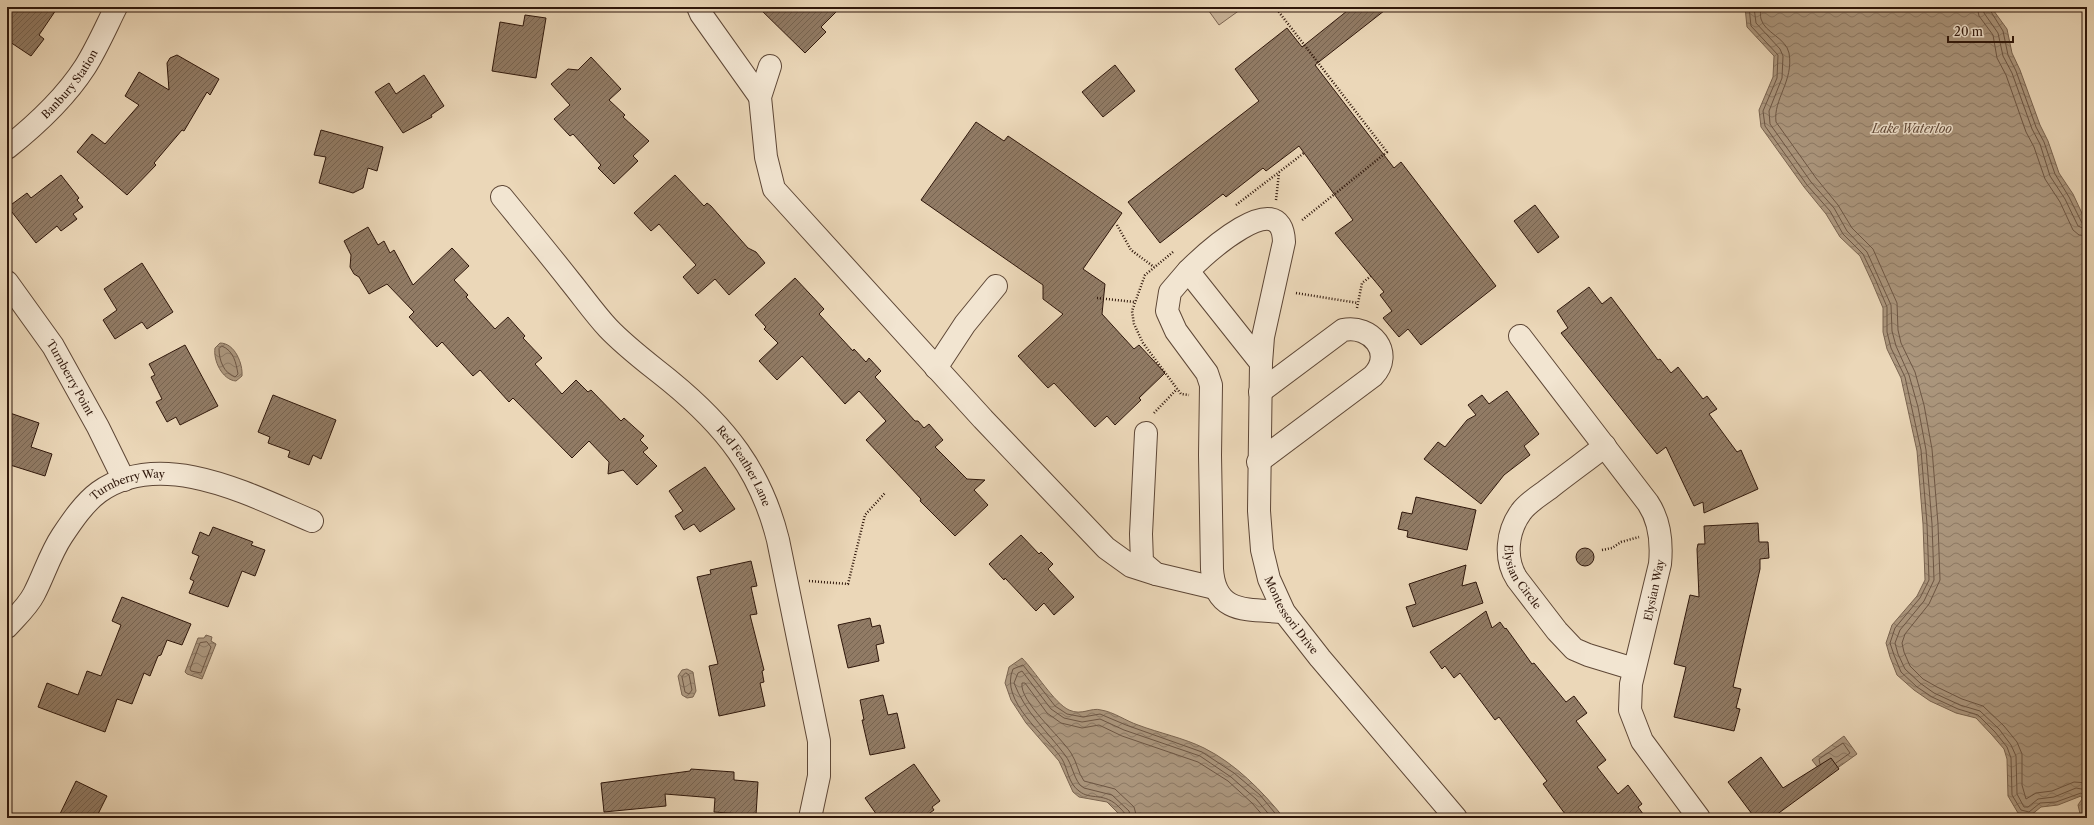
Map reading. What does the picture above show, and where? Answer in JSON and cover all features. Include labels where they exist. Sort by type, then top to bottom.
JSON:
[{"type":"street","name":"Banbury Station","points":[[7,148],[43,116],[76,81],[97,46],[116,7]]},
{"type":"street","points":[[698,7],[701,14],[760,96]]},
{"type":"street","points":[[770,66],[760,96],[766,158],[774,189],[936,368],[1106,548],[1131,566],[1156,574],[1215,588]]},
{"type":"street","name":"Red Feather Lane","points":[[502,197],[608,328],[628,348],[672,383],[716,424],[747,463],[770,513],[786,579],[818,741],[819,776],[810,818]]},
{"type":"street","points":[[1283,234],[1278,225],[1271,220],[1262,219],[1252,222],[1203,256],[1188,271],[1170,292],[1167,311],[1176,331],[1207,373],[1211,385],[1210,455],[1212,569],[1215,588],[1222,600],[1232,606],[1284,612]]},
{"type":"street","name":"Montessori Drive","points":[[1283,234],[1284,242],[1263,337],[1261,363],[1258,462],[1259,511],[1262,550],[1269,579],[1284,612],[1320,658],[1456,818]]},
{"type":"street","points":[[1188,271],[1261,363]]},
{"type":"street","name":"Turnberry Point","points":[[7,282],[54,346],[98,426],[124,480]]},
{"type":"street","points":[[936,368],[965,324],[996,286]]},
{"type":"street","points":[[1258,462],[1376,373],[1382,357],[1379,345],[1370,334],[1354,329],[1343,330],[1260,392]]},
{"type":"street","name":"Elysian Way","points":[[1520,336],[1648,503],[1658,528],[1661,553],[1658,576],[1630,689],[1632,718],[1636,730],[1644,744],[1699,818]]},
{"type":"street","points":[[1146,433],[1141,557],[1146,567],[1156,574]]},
{"type":"street","name":"Elysian Circle","points":[[1605,446],[1540,495],[1522,511],[1514,522],[1511,533],[1509,555],[1512,568],[1517,579],[1567,643],[1583,654],[1634,669]]},
{"type":"street","name":"Turnberry Way","points":[[7,626],[34,594],[53,550],[79,513],[99,492],[124,480],[161,474],[195,477],[231,488],[312,521]]},
{"type":"path","points":[[1275,7],[1388,152],[1283,234]]},
{"type":"path","points":[[1117,225],[1131,250],[1154,267]]},
{"type":"path","points":[[1354,329],[1362,283],[1371,276]]},
{"type":"path","points":[[1274,290],[1358,302]]},
{"type":"path","points":[[1097,298],[1135,302]]},
{"type":"path","points":[[1146,433],[1150,420],[1158,408],[1177,389]]},
{"type":"path","points":[[786,579],[848,584],[865,515],[885,493]]},
{"type":"path","points":[[1602,550],[1658,528]]},
{"type":"shaded area","points":[[1206,7],[1244,7],[1219,25]]},
{"type":"water","name":"Lake Waterloo","points":[[1745,7],[1991,7],[2007,29],[2012,53],[2020,70],[2040,125],[2048,141],[2059,173],[2073,194],[2087,224],[2087,818],[2081,818],[2078,805],[2082,799],[2081,796],[2058,805],[2041,807],[2031,815],[2025,816],[2018,813],[2008,796],[2007,759],[2004,749],[1992,735],[1976,718],[1956,713],[1930,701],[1914,690],[1897,675],[1886,643],[1892,625],[1917,596],[1925,580],[1923,524],[1917,451],[1901,378],[1887,349],[1883,332],[1883,308],[1860,256],[1840,237],[1826,214],[1804,187],[1761,127],[1759,110],[1773,77],[1774,56],[1747,27]]},
{"type":"water","points":[[220,343],[230,346],[237,355],[241,366],[242,376],[236,381],[227,377],[217,363],[215,358],[215,348]]},
{"type":"water","points":[[206,635],[212,637],[211,641],[216,644],[202,679],[185,672],[198,638],[204,638]]},
{"type":"water","points":[[1022,658],[1057,701],[1069,710],[1074,712],[1097,709],[1106,711],[1138,725],[1188,741],[1216,754],[1248,779],[1284,818],[1123,818],[1107,802],[1079,797],[1073,792],[1059,761],[1026,723],[1011,700],[1005,683],[1009,667]]},
{"type":"water","points":[[687,669],[693,672],[696,691],[693,697],[687,698],[682,695],[678,676],[682,670]]},
{"type":"water","points":[[1844,736],[1857,754],[1825,777],[1812,760]]},
{"type":"building","points":[[7,7],[58,7],[39,35],[44,39],[31,56],[7,40]]},
{"type":"building","points":[[758,7],[841,7],[821,27],[826,32],[805,53]]},
{"type":"building","points":[[1352,7],[1389,7],[1315,65],[1394,168],[1401,162],[1496,286],[1421,345],[1408,329],[1399,337],[1383,318],[1392,311],[1380,295],[1384,292],[1335,233],[1353,220],[1299,146],[1266,171],[1263,168],[1226,197],[1223,194],[1160,243],[1128,202],[1259,101],[1235,69],[1287,28],[1302,47]]},
{"type":"building","points":[[525,15],[546,18],[536,78],[492,71],[500,22],[523,26]]},
{"type":"building","points":[[177,55],[219,79],[210,95],[207,92],[184,131],[182,130],[154,163],[156,165],[127,195],[77,152],[92,134],[105,144],[139,105],[125,96],[139,72],[169,90],[167,63],[170,58]]},
{"type":"building","points":[[591,57],[621,89],[609,100],[625,115],[623,117],[649,141],[633,156],[638,161],[614,184],[598,168],[601,165],[573,134],[570,136],[554,119],[570,105],[551,84],[568,69],[578,70]]},
{"type":"building","points":[[1115,65],[1135,91],[1103,117],[1082,92]]},
{"type":"building","points":[[424,75],[444,106],[431,115],[432,117],[403,133],[375,92],[389,83],[396,94]]},
{"type":"building","points":[[976,122],[1004,141],[1008,136],[1122,213],[1083,269],[1105,284],[1102,314],[1134,349],[1139,345],[1165,373],[1139,398],[1141,400],[1115,425],[1107,416],[1095,427],[1054,383],[1048,388],[1018,356],[1063,314],[1043,299],[1043,285],[921,200]]},
{"type":"building","points":[[321,130],[383,147],[377,171],[368,168],[363,188],[353,193],[319,183],[326,157],[314,155]]},
{"type":"building","points":[[61,175],[79,198],[77,200],[83,207],[73,214],[77,219],[61,231],[57,226],[36,243],[8,207],[27,193],[31,198]]},
{"type":"building","points":[[675,175],[704,206],[707,203],[711,206],[748,248],[756,252],[765,263],[729,295],[715,279],[698,294],[683,277],[696,265],[659,224],[651,231],[634,213]]},
{"type":"building","points":[[1535,205],[1559,237],[1538,253],[1514,221]]},
{"type":"building","points":[[368,227],[378,245],[384,241],[390,253],[394,250],[413,285],[452,248],[469,266],[454,280],[468,295],[466,297],[495,329],[508,317],[525,336],[523,338],[542,358],[535,364],[562,394],[576,380],[588,392],[591,390],[621,421],[624,418],[644,436],[640,440],[648,448],[643,452],[657,466],[637,485],[623,470],[608,474],[609,462],[589,441],[572,458],[513,398],[509,402],[480,370],[473,376],[442,342],[437,347],[409,317],[414,312],[387,284],[369,294],[359,277],[354,274],[350,267],[351,255],[344,241]]},
{"type":"building","points":[[142,263],[173,312],[147,329],[142,322],[115,339],[103,320],[117,310],[104,289]]},
{"type":"building","points":[[795,278],[824,309],[819,314],[853,351],[854,349],[866,362],[869,358],[881,371],[875,377],[915,421],[918,421],[924,428],[929,424],[943,440],[935,447],[967,479],[985,480],[974,490],[988,505],[955,536],[920,501],[921,499],[866,440],[886,421],[859,391],[845,404],[802,356],[777,380],[759,361],[778,343],[764,329],[766,327],[755,315]]},
{"type":"building","points":[[1589,287],[1602,304],[1611,297],[1658,360],[1660,359],[1671,373],[1678,367],[1703,399],[1707,396],[1717,409],[1709,414],[1737,452],[1741,450],[1758,489],[1704,513],[1703,502],[1694,506],[1666,447],[1657,454],[1561,333],[1568,328],[1557,311]]},
{"type":"building","points":[[185,345],[218,406],[180,425],[176,417],[167,422],[156,402],[162,399],[151,377],[155,375],[149,364]]},
{"type":"building","points":[[1507,391],[1539,434],[1524,446],[1530,455],[1504,475],[1481,504],[1424,459],[1438,442],[1445,447],[1467,420],[1476,415],[1468,405],[1482,395],[1489,404]]},
{"type":"building","points":[[273,395],[336,420],[321,459],[313,455],[309,465],[288,457],[290,451],[268,443],[270,437],[258,432]]},
{"type":"building","points":[[7,412],[39,423],[31,447],[52,454],[45,476],[7,464]]},
{"type":"building","points":[[705,467],[735,509],[700,532],[694,524],[684,530],[675,516],[683,511],[669,491]]},
{"type":"building","points":[[1416,497],[1476,510],[1467,550],[1407,537],[1408,531],[1398,529],[1402,512],[1412,514]]},
{"type":"building","points":[[1758,523],[1759,542],[1768,542],[1769,558],[1760,559],[1760,569],[1733,687],[1741,689],[1736,708],[1740,709],[1734,731],[1674,717],[1686,667],[1674,664],[1690,595],[1699,597],[1697,549],[1698,544],[1705,544],[1704,526]]},
{"type":"building","points":[[213,527],[253,542],[251,545],[265,550],[255,576],[242,571],[228,607],[189,593],[194,581],[190,579],[199,556],[192,553],[200,532],[209,536]]},
{"type":"building","points":[[1021,535],[1039,554],[1041,552],[1053,564],[1048,569],[1074,597],[1054,615],[1044,603],[1036,611],[1005,578],[1004,580],[989,564]]},
{"type":"building","points":[[1585,548],[1589,549],[1593,553],[1593,561],[1589,565],[1585,566],[1581,565],[1577,561],[1576,557],[1577,553],[1581,549]]},
{"type":"building","points":[[751,561],[757,586],[751,587],[757,614],[750,615],[764,670],[762,671],[764,682],[760,683],[765,706],[719,716],[709,666],[718,664],[697,577],[711,574],[710,570]]},
{"type":"building","points":[[1466,565],[1462,586],[1476,582],[1483,603],[1413,627],[1406,607],[1416,604],[1409,584]]},
{"type":"building","points":[[122,597],[191,624],[182,645],[167,640],[161,655],[158,656],[150,676],[144,673],[132,704],[117,699],[105,732],[38,707],[47,683],[78,695],[87,671],[101,676],[121,625],[112,621]]},
{"type":"building","points":[[1486,611],[1492,628],[1500,622],[1505,629],[1506,628],[1532,664],[1534,663],[1566,702],[1574,696],[1587,713],[1576,721],[1606,760],[1597,767],[1618,794],[1628,785],[1642,804],[1638,807],[1646,818],[1568,818],[1543,784],[1547,781],[1499,717],[1495,720],[1460,673],[1454,678],[1445,666],[1442,669],[1430,652]]},
{"type":"building","points":[[870,618],[872,627],[880,625],[884,643],[876,645],[879,661],[848,668],[838,625]]},
{"type":"building","points":[[883,695],[888,715],[897,713],[905,748],[870,755],[862,720],[864,720],[860,700]]},
{"type":"building","points":[[1761,757],[1783,788],[1831,758],[1839,769],[1772,818],[1755,818],[1728,782]]},
{"type":"building","points":[[914,764],[940,801],[932,807],[934,810],[923,818],[879,818],[865,798]]},
{"type":"building","points":[[691,769],[734,772],[734,780],[758,782],[756,815],[714,812],[715,798],[665,794],[666,806],[604,812],[601,783],[690,771]]},
{"type":"building","points":[[76,781],[107,796],[96,818],[58,818]]}]
